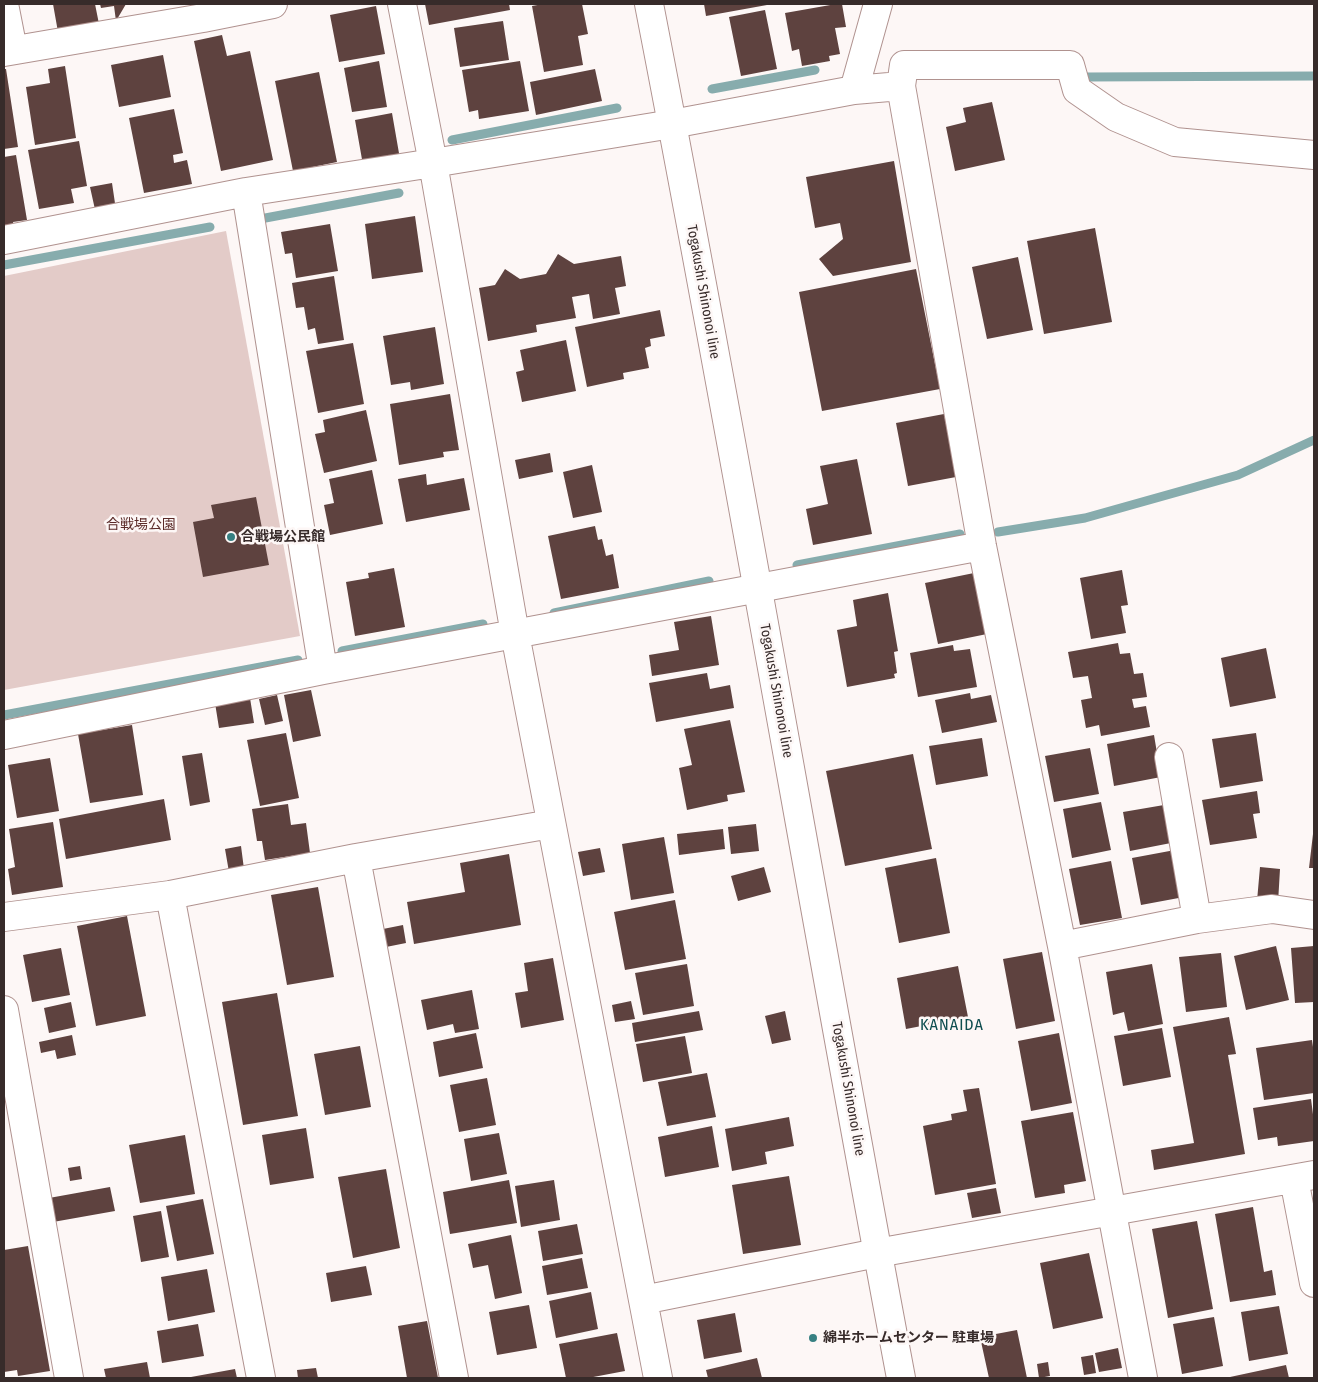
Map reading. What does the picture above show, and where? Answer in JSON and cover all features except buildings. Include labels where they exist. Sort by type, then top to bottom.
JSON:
[{"type":"street","points":[[4,4],[8,51],[201,11],[274,4]]},
{"type":"street","points":[[402,4],[433,163],[550,824],[658,1378]]},
{"type":"street","name":"Togakushi Shinonoi line","points":[[649,4],[758,588],[900,1378]]},
{"type":"street","points":[[854,90],[878,4]]},
{"type":"street","points":[[1143,1378],[1062,946],[982,546],[901,86],[904,65],[1070,65],[1077,90],[1116,118],[1175,142],[1314,155]]},
{"type":"street","points":[[4,240],[246,192],[672,124],[854,90],[901,86]]},
{"type":"street","points":[[246,192],[323,670]]},
{"type":"street","points":[[4,735],[323,670],[982,546]]},
{"type":"street","points":[[1169,757],[1197,919]]},
{"type":"street","points":[[4,917],[170,895],[356,858],[550,824]]},
{"type":"street","points":[[356,858],[454,1378]]},
{"type":"street","points":[[170,895],[262,1378]]},
{"type":"street","points":[[1062,946],[1197,919],[1272,909],[1314,915]]},
{"type":"street","points":[[4,1010],[69,1378]]},
{"type":"street","points":[[643,1300],[877,1253],[1304,1177],[1314,1283]]},
{"type":"green space","name":"合戦場公園","points":[[226,231],[300,636],[4,690],[4,276]]},
{"type":"waterway","points":[[712,89],[815,70]]},
{"type":"waterway","points":[[1087,77],[1314,76]]},
{"type":"waterway","points":[[452,140],[617,108]]},
{"type":"waterway","points":[[260,219],[399,193]]},
{"type":"waterway","points":[[4,265],[210,227]]},
{"type":"waterway","points":[[998,532],[1085,518],[1238,475],[1314,440]]},
{"type":"waterway","points":[[797,565],[960,534]]},
{"type":"waterway","points":[[554,613],[709,581]]},
{"type":"waterway","points":[[342,651],[483,624]]},
{"type":"waterway","points":[[4,715],[298,660]]},
{"type":"place","name":"合戦場公民館","points":[[231,537]]},
{"type":"place","name":"綿半ホームセンター 駐車場","points":[[813,1338]]},
{"type":"district","name":"KANAIDA","points":[[952,1026]]}]
